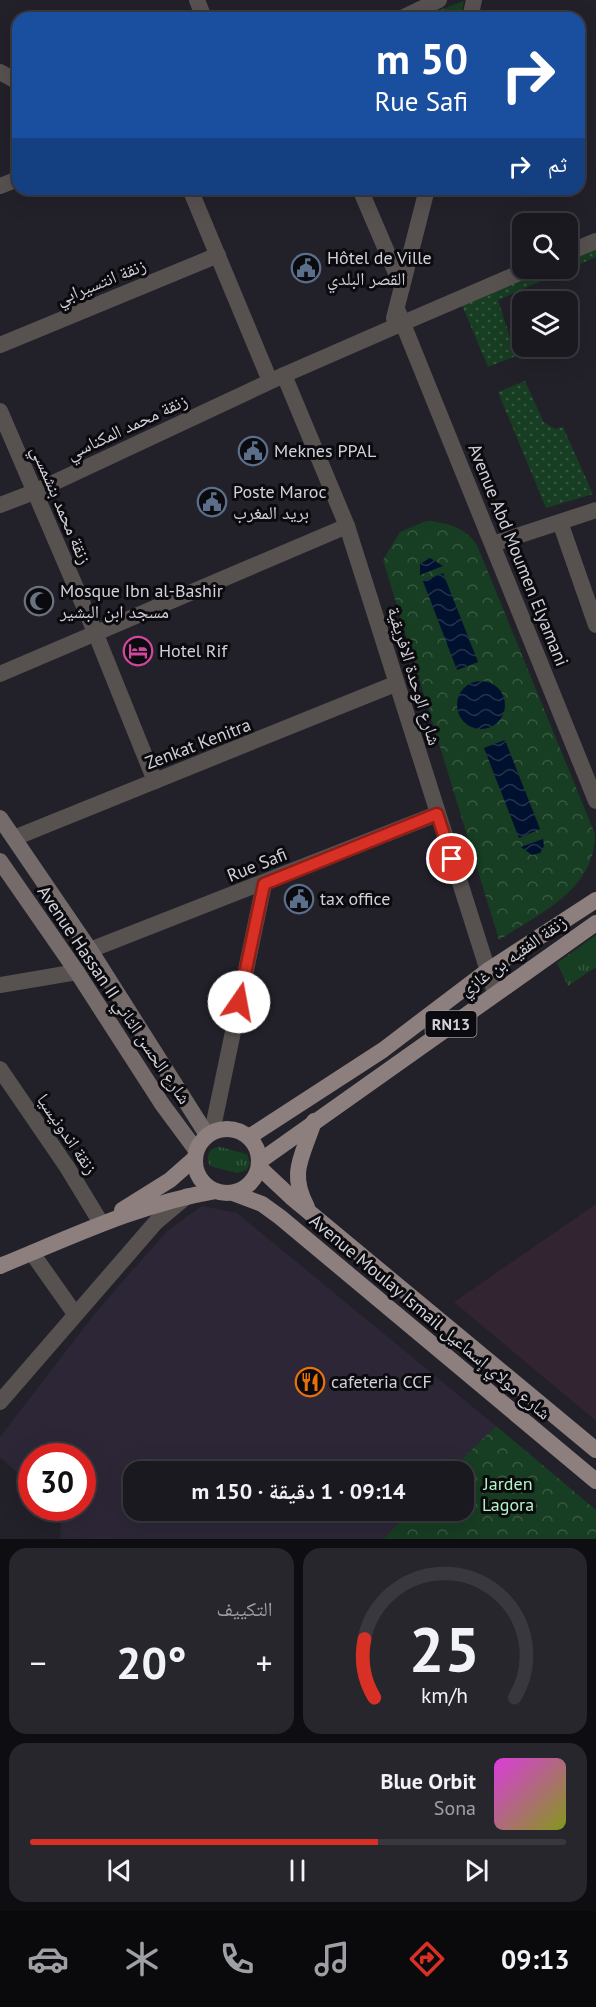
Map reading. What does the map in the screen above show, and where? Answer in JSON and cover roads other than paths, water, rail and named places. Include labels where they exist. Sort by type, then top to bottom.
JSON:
[{"type":"main road","name":"Avenue Hassan II شارع الحسن الثاني","points":[[0,818],[90,950],[179,1093],[210,1134]]},
{"type":"main road","name":"Avenue Hassan II شارع الحسن الثاني","points":[[0,861],[77,972],[196,1154]]},
{"type":"main road","name":"RN13","points":[[249,1137],[383,1050],[487,971],[596,900]]},
{"type":"main road","name":"زنقة الفقيه بن غازي","points":[[310,1124],[596,923]]},
{"type":"main road","name":"RN13","points":[[233,1193],[250,1184],[259,1164],[310,1124]]},
{"type":"main road","points":[[309,1210],[298,1190],[296,1179],[310,1124]]},
{"type":"main road","points":[[0,1266],[101,1222],[170,1180],[196,1154],[210,1134],[235,1130],[249,1137],[255,1144],[259,1164]]},
{"type":"main road","points":[[196,1154],[200,1179],[215,1191]]},
{"type":"main road","name":"Avenue Moulay Ismail شارع مولاي إسماعيل","points":[[259,1164],[309,1210],[596,1450]]},
{"type":"main road","points":[[101,1222],[187,1196],[215,1191],[233,1193]]},
{"type":"main road","name":"Avenue Moulay Ismail شارع مولاي إسماعيل","points":[[233,1193],[262,1204],[280,1217],[596,1481]]},
{"type":"street","points":[[426,12],[439,0]]},
{"type":"street","name":"شارع الوحدة الافريقية","points":[[193,195],[218,255],[347,526],[395,684],[495,993]]},
{"type":"street","points":[[363,195],[402,287]]},
{"type":"street","points":[[397,320],[402,287],[425,195]]},
{"type":"street","points":[[578,248],[596,240]]},
{"type":"street","name":"زنقة انتسيرابي","points":[[0,345],[218,255]]},
{"type":"street","name":"زنقة محمد المكناسي","points":[[0,505],[34,492],[397,320],[512,275]]},
{"type":"street","name":"Avenue Abd Moumen Elyamani","points":[[397,320],[493,544],[596,801]]},
{"type":"street","name":"زنقة محمد بنشمسي","points":[[0,411],[95,632],[155,781]]},
{"type":"street","points":[[493,544],[596,510]]},
{"type":"street","points":[[560,522],[596,625]]},
{"type":"street","points":[[0,674],[347,526]]},
{"type":"street","name":"Zenkat Kenitra","points":[[14,838],[395,684]]},
{"type":"street","name":"Rue Safi","points":[[90,950],[264,884],[437,814]]},
{"type":"street","points":[[210,1134],[264,884]]},
{"type":"street","points":[[0,985],[77,972]]},
{"type":"street","name":"زنقة اندونيسيا","points":[[0,1069],[67,1167],[101,1222]]},
{"type":"street","points":[[0,1402],[156,1222],[187,1196]]},
{"type":"street","points":[[32,1253],[75,1314]]},
{"type":"water","points":[[430,558],[443,566],[420,575],[420,564]]},
{"type":"water","points":[[443,573],[478,662],[457,670],[423,581]]},
{"type":"water","points":[[476,681],[486,681],[498,688],[505,700],[505,710],[498,722],[486,729],[476,729],[461,718],[457,710],[457,700],[468,685]]},
{"type":"water","points":[[505,740],[540,829],[519,838],[484,748]]},
{"type":"water","points":[[543,839],[544,846],[540,853],[532,855],[521,847]]},
{"type":"place","name":"Hôtel de Ville القصر البلدي","points":[[306,268]]},
{"type":"place","name":"Meknes PPAL","points":[[253,451]]},
{"type":"place","name":"Poste Maroc بريد المغرب","points":[[212,502]]},
{"type":"place","name":"Mosque Ibn al-Bashir مسجد ابن البشير","points":[[39,601]]},
{"type":"place","name":"Hotel Rif","points":[[138,651]]},
{"type":"place","name":"tax office","points":[[299,899]]},
{"type":"place","name":"cafeteria CCF","points":[[310,1382]]},
{"type":"park label","name":"Jarden Lagora","points":[[508,1494]]}]
